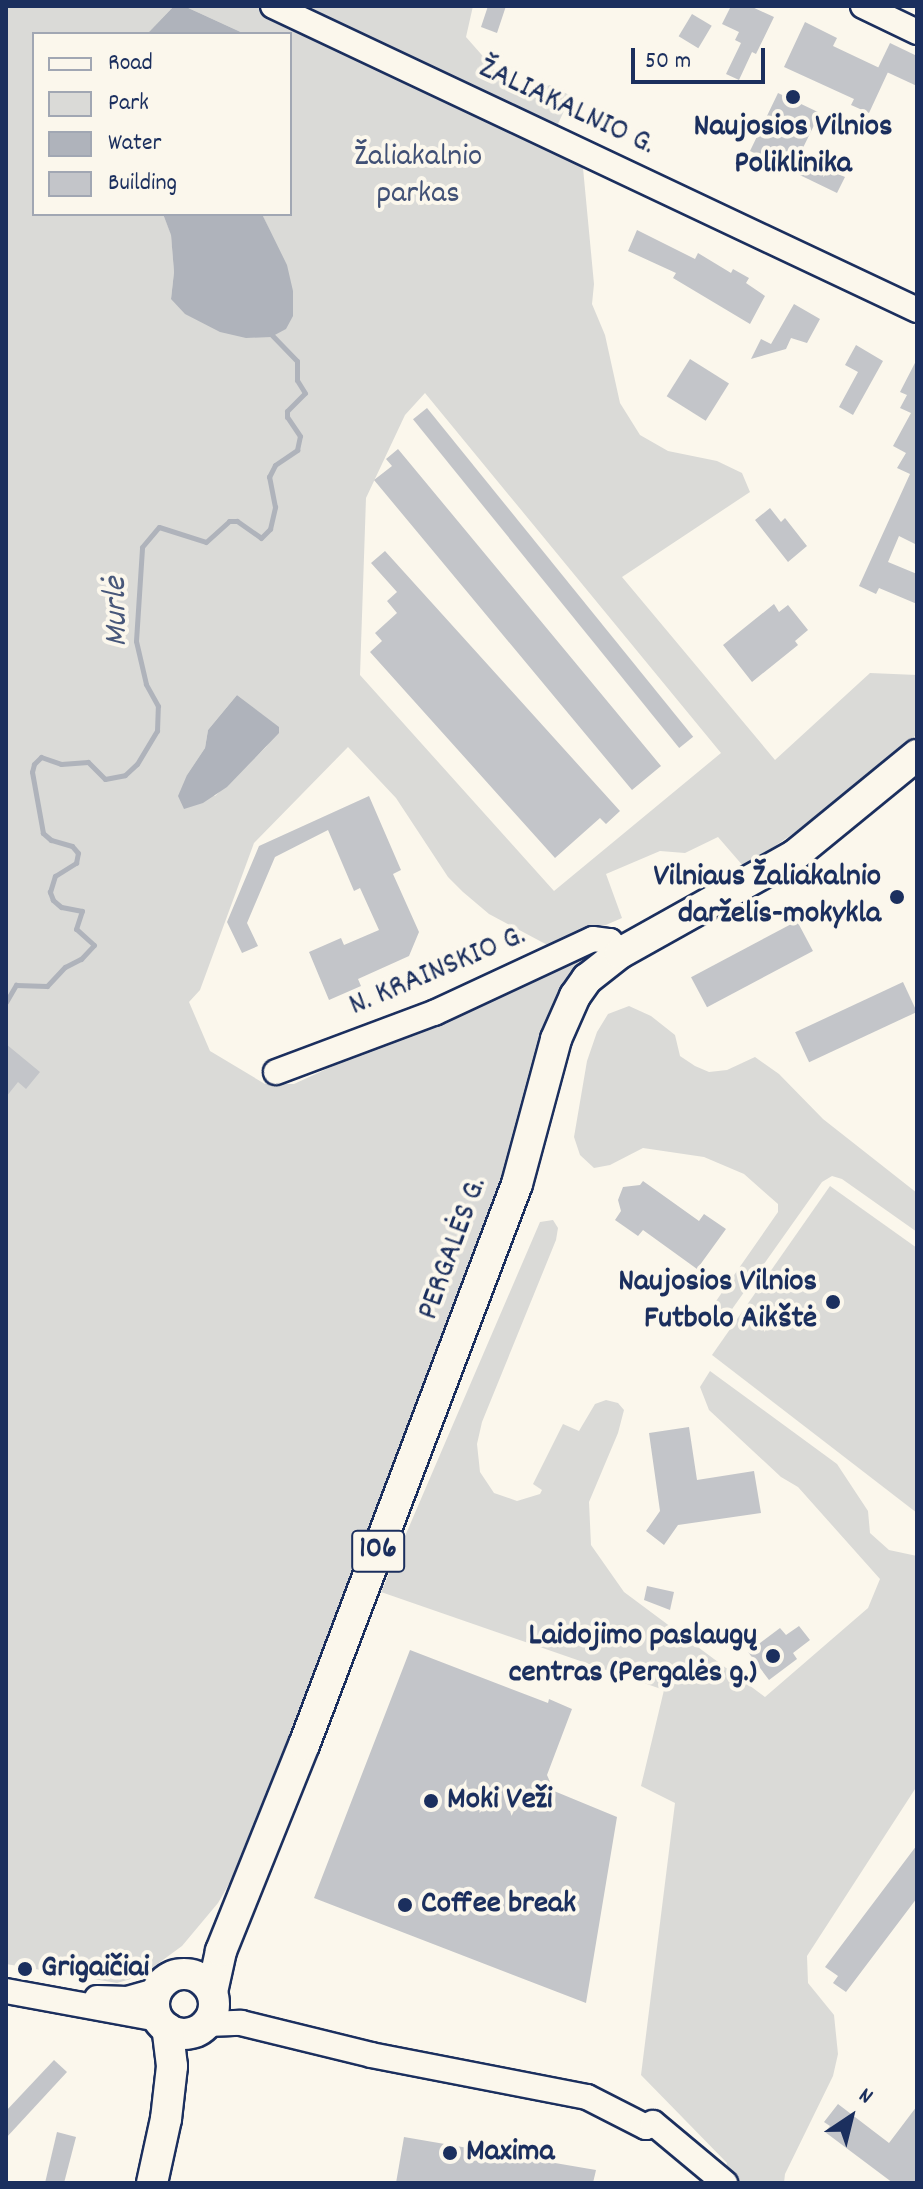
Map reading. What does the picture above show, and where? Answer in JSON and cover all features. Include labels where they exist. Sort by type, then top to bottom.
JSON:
[{"type":"main road","name":"PERGALĖS G.","points":[[166,2119],[208,2011],[221,1951],[304,1745],[502,1225],[528,1149],[565,1014],[587,979],[620,953],[795,855],[917,755]]},
{"type":"main road","name":"PERGALĖS G.","points":[[185,1974],[214,1946],[235,1916]]},
{"type":"main road","points":[[185,1974],[201,1979],[208,2011],[183,2033],[161,2012],[169,1978],[185,1974]]},
{"type":"main road","name":"PERGALĖS G.","points":[[152,2183],[166,2119],[172,2066],[161,2012]]},
{"type":"street","name":"ŽALIAKALNIO G.","points":[[273,6],[917,310]]},
{"type":"street","points":[[863,6],[917,32]]},
{"type":"street","name":"N. KRAINSKIO G.","points":[[276,1072],[434,1013],[593,939],[610,941],[620,953]]},
{"type":"street","points":[[6,1991],[141,2019],[161,2012]]},
{"type":"street","points":[[208,2011],[241,2023],[371,2055],[587,2097],[646,2127],[653,2123],[725,2183]]},
{"type":"green space","name":"Žaliakalnio parkas","points":[[6,6],[174,6],[149,32],[32,32],[32,216],[164,216],[171,234],[174,272],[171,299],[272,236],[263,216],[292,216],[292,32],[241,32],[184,6],[473,6],[466,37],[518,96],[550,85],[571,96],[557,126],[583,168],[594,284],[592,304],[605,335],[620,403],[640,435],[668,451],[717,461],[742,473],[750,492],[622,577],[775,760],[870,673],[917,675],[917,734],[884,765],[744,867],[718,837],[685,853],[660,851],[606,874],[622,918],[553,948],[489,914],[463,892],[448,877],[396,798],[348,747],[254,843],[200,990],[189,1002],[210,1051],[265,1084],[294,1084],[584,950],[593,958],[520,1128],[480,1250],[341,1614],[240,1865],[218,1903],[182,1946],[141,1976],[117,1983],[6,1964]],"holes":[[[425,393],[721,753],[554,891],[360,675],[366,498],[405,415]],[[237,695],[279,728],[266,747],[215,796],[187,775],[205,748],[208,730]]]},
{"type":"green space","points":[[629,1006],[651,1016],[675,1035],[680,1056],[695,1066],[709,1072],[727,1070],[755,1057],[779,1074],[823,1119],[917,1193],[917,1232],[842,1179],[832,1176],[822,1182],[730,1312],[720,1318],[713,1314],[714,1304],[778,1212],[778,1204],[744,1174],[704,1157],[643,1148],[610,1165],[594,1168],[580,1155],[574,1137],[587,1061],[597,1032],[608,1014]]},
{"type":"green space","name":"Naujosios Vilnios Futbolo Aikštė","points":[[830,1186],[917,1248],[917,1513],[712,1355]]},
{"type":"green space","points":[[553,1220],[558,1228],[556,1240],[482,1422],[477,1444],[480,1472],[494,1493],[517,1501],[540,1494],[542,1490],[533,1484],[563,1424],[579,1431],[595,1404],[606,1400],[618,1403],[624,1410],[618,1433],[589,1502],[591,1545],[624,1592],[765,1697],[868,1608],[880,1579],[798,1487],[781,1477],[709,1410],[700,1387],[710,1371],[837,1464],[868,1511],[870,1533],[889,1550],[917,1556],[917,1786],[807,1956],[808,1983],[834,2015],[838,2054],[833,2076],[785,2174],[784,2183],[722,2183],[727,2163],[641,2075],[675,1803],[641,1786],[664,1690],[381,1592],[540,1222]]},
{"type":"water","points":[[174,6],[184,6],[241,32],[149,32]]},
{"type":"water","points":[[164,216],[263,216],[287,265],[293,291],[293,316],[286,329],[271,337],[246,338],[220,332],[185,314],[171,299],[174,272],[171,235]]},
{"type":"water","points":[[237,695],[279,727],[279,733],[227,787],[203,803],[184,809],[178,796],[187,775],[205,748],[208,730]]},
{"type":"building","points":[[488,6],[506,6],[497,33],[481,27]]},
{"type":"building","points":[[731,6],[750,6],[774,17],[739,80],[726,74],[741,43],[735,40],[739,32],[722,24]]},
{"type":"building","points":[[692,14],[712,26],[698,48],[679,36]]},
{"type":"building","points":[[805,22],[837,38],[833,46],[888,72],[869,113],[851,105],[854,99],[784,67]]},
{"type":"building","points":[[890,43],[917,56],[917,86],[878,68]]},
{"type":"building","points":[[778,93],[820,113],[799,156],[845,177],[837,193],[750,151]]},
{"type":"building","points":[[637,230],[695,259],[698,253],[731,273],[733,269],[749,278],[746,283],[765,296],[750,324],[673,278],[676,273],[628,251]]},
{"type":"building","points":[[794,304],[820,319],[807,343],[791,338],[786,349],[751,359],[761,339],[771,344]]},
{"type":"building","points":[[856,345],[883,361],[853,415],[839,407],[858,372],[845,365]]},
{"type":"building","points":[[690,359],[729,383],[706,421],[667,396]]},
{"type":"building","points":[[917,359],[917,545],[899,536],[888,562],[917,574],[917,604],[879,588],[876,594],[859,586],[910,474],[897,468],[906,453],[893,446],[911,413],[900,408],[907,395],[900,392]]},
{"type":"building","points":[[427,408],[693,737],[679,748],[413,419]]},
{"type":"building","points":[[398,449],[661,766],[632,790],[374,480],[392,466],[386,459]]},
{"type":"building","points":[[770,508],[781,522],[785,518],[807,546],[788,562],[755,520]]},
{"type":"building","points":[[385,551],[620,811],[606,824],[600,818],[555,858],[370,652],[382,641],[375,633],[397,613],[387,601],[397,592],[371,563]]},
{"type":"building","points":[[774,604],[779,612],[788,605],[808,630],[795,641],[798,645],[752,682],[723,645]]},
{"type":"building","points":[[369,796],[401,870],[393,874],[419,932],[409,956],[358,979],[361,986],[329,1000],[309,952],[341,938],[344,945],[379,930],[360,888],[354,891],[328,830],[275,857],[247,923],[258,946],[242,953],[227,922],[259,846]]},
{"type":"building","points":[[797,921],[813,951],[707,1007],[691,977]]},
{"type":"building","points":[[903,982],[917,1012],[809,1062],[795,1032]]},
{"type":"building","points":[[6,1044],[40,1072],[26,1089],[18,1082],[6,1097]]},
{"type":"building","points":[[643,1181],[699,1221],[704,1214],[726,1229],[697,1269],[643,1230],[638,1236],[615,1220],[621,1211],[618,1200],[623,1187],[640,1185]]},
{"type":"building","points":[[689,1427],[697,1480],[754,1471],[761,1513],[678,1525],[664,1545],[646,1531],[660,1511],[649,1433]]},
{"type":"building","points":[[647,1586],[674,1592],[670,1610],[644,1600]]},
{"type":"building","name":"Laidojimo paslaugų centras (Pergalės g.)","points":[[799,1626],[810,1640],[793,1653],[797,1659],[769,1680],[748,1652],[780,1628],[786,1635]]},
{"type":"building","name":"Moki Veži","points":[[410,1650],[548,1703],[549,1699],[572,1709],[547,1775],[554,1791],[617,1817],[586,2003],[314,1898]]},
{"type":"building","points":[[917,1845],[917,1898],[846,1992],[833,1983],[838,1976],[825,1967]]},
{"type":"building","points":[[54,2060],[67,2072],[6,2138],[6,2111]]},
{"type":"building","points":[[838,2104],[889,2143],[917,2106],[917,2183],[893,2183],[825,2132],[830,2126],[824,2122]]},
{"type":"building","points":[[57,2132],[76,2137],[64,2183],[45,2183]]},
{"type":"building","name":"Maxima","points":[[404,2137],[596,2170],[593,2183],[396,2183]]},
{"type":"waterway","name":"Murlė","points":[[6,1002],[16,985],[47,986],[65,967],[81,959],[94,945],[76,929],[82,911],[61,907],[50,892],[55,876],[76,863],[78,853],[72,846],[51,840],[43,833],[32,772],[34,764],[41,757],[61,764],[88,762],[105,779],[125,775],[137,764],[157,731],[158,706],[146,684],[136,641],[142,547],[159,527],[206,542],[229,521],[237,521],[261,538],[270,529],[275,507],[269,477],[275,465],[297,450],[300,436],[287,417],[287,411],[305,393],[297,380],[297,361],[270,333]]},
{"type":"place","name":"Naujosios Vilnios Poliklinika","points":[[793,97]]},
{"type":"place","name":"Vilniaus Žaliakalnio darželis-mokykla","points":[[897,897]]},
{"type":"place","name":"Naujosios Vilnios Futbolo Aikštė","points":[[833,1302]]},
{"type":"place","name":"Laidojimo paslaugų centras (Pergalės g.)","points":[[773,1656]]},
{"type":"place","name":"Moki Veži","points":[[431,1801]]},
{"type":"place","name":"Coffee break","points":[[405,1905]]},
{"type":"place","name":"Grigaičiai","points":[[25,1969]]},
{"type":"place","name":"Maxima","points":[[450,2153]]}]
